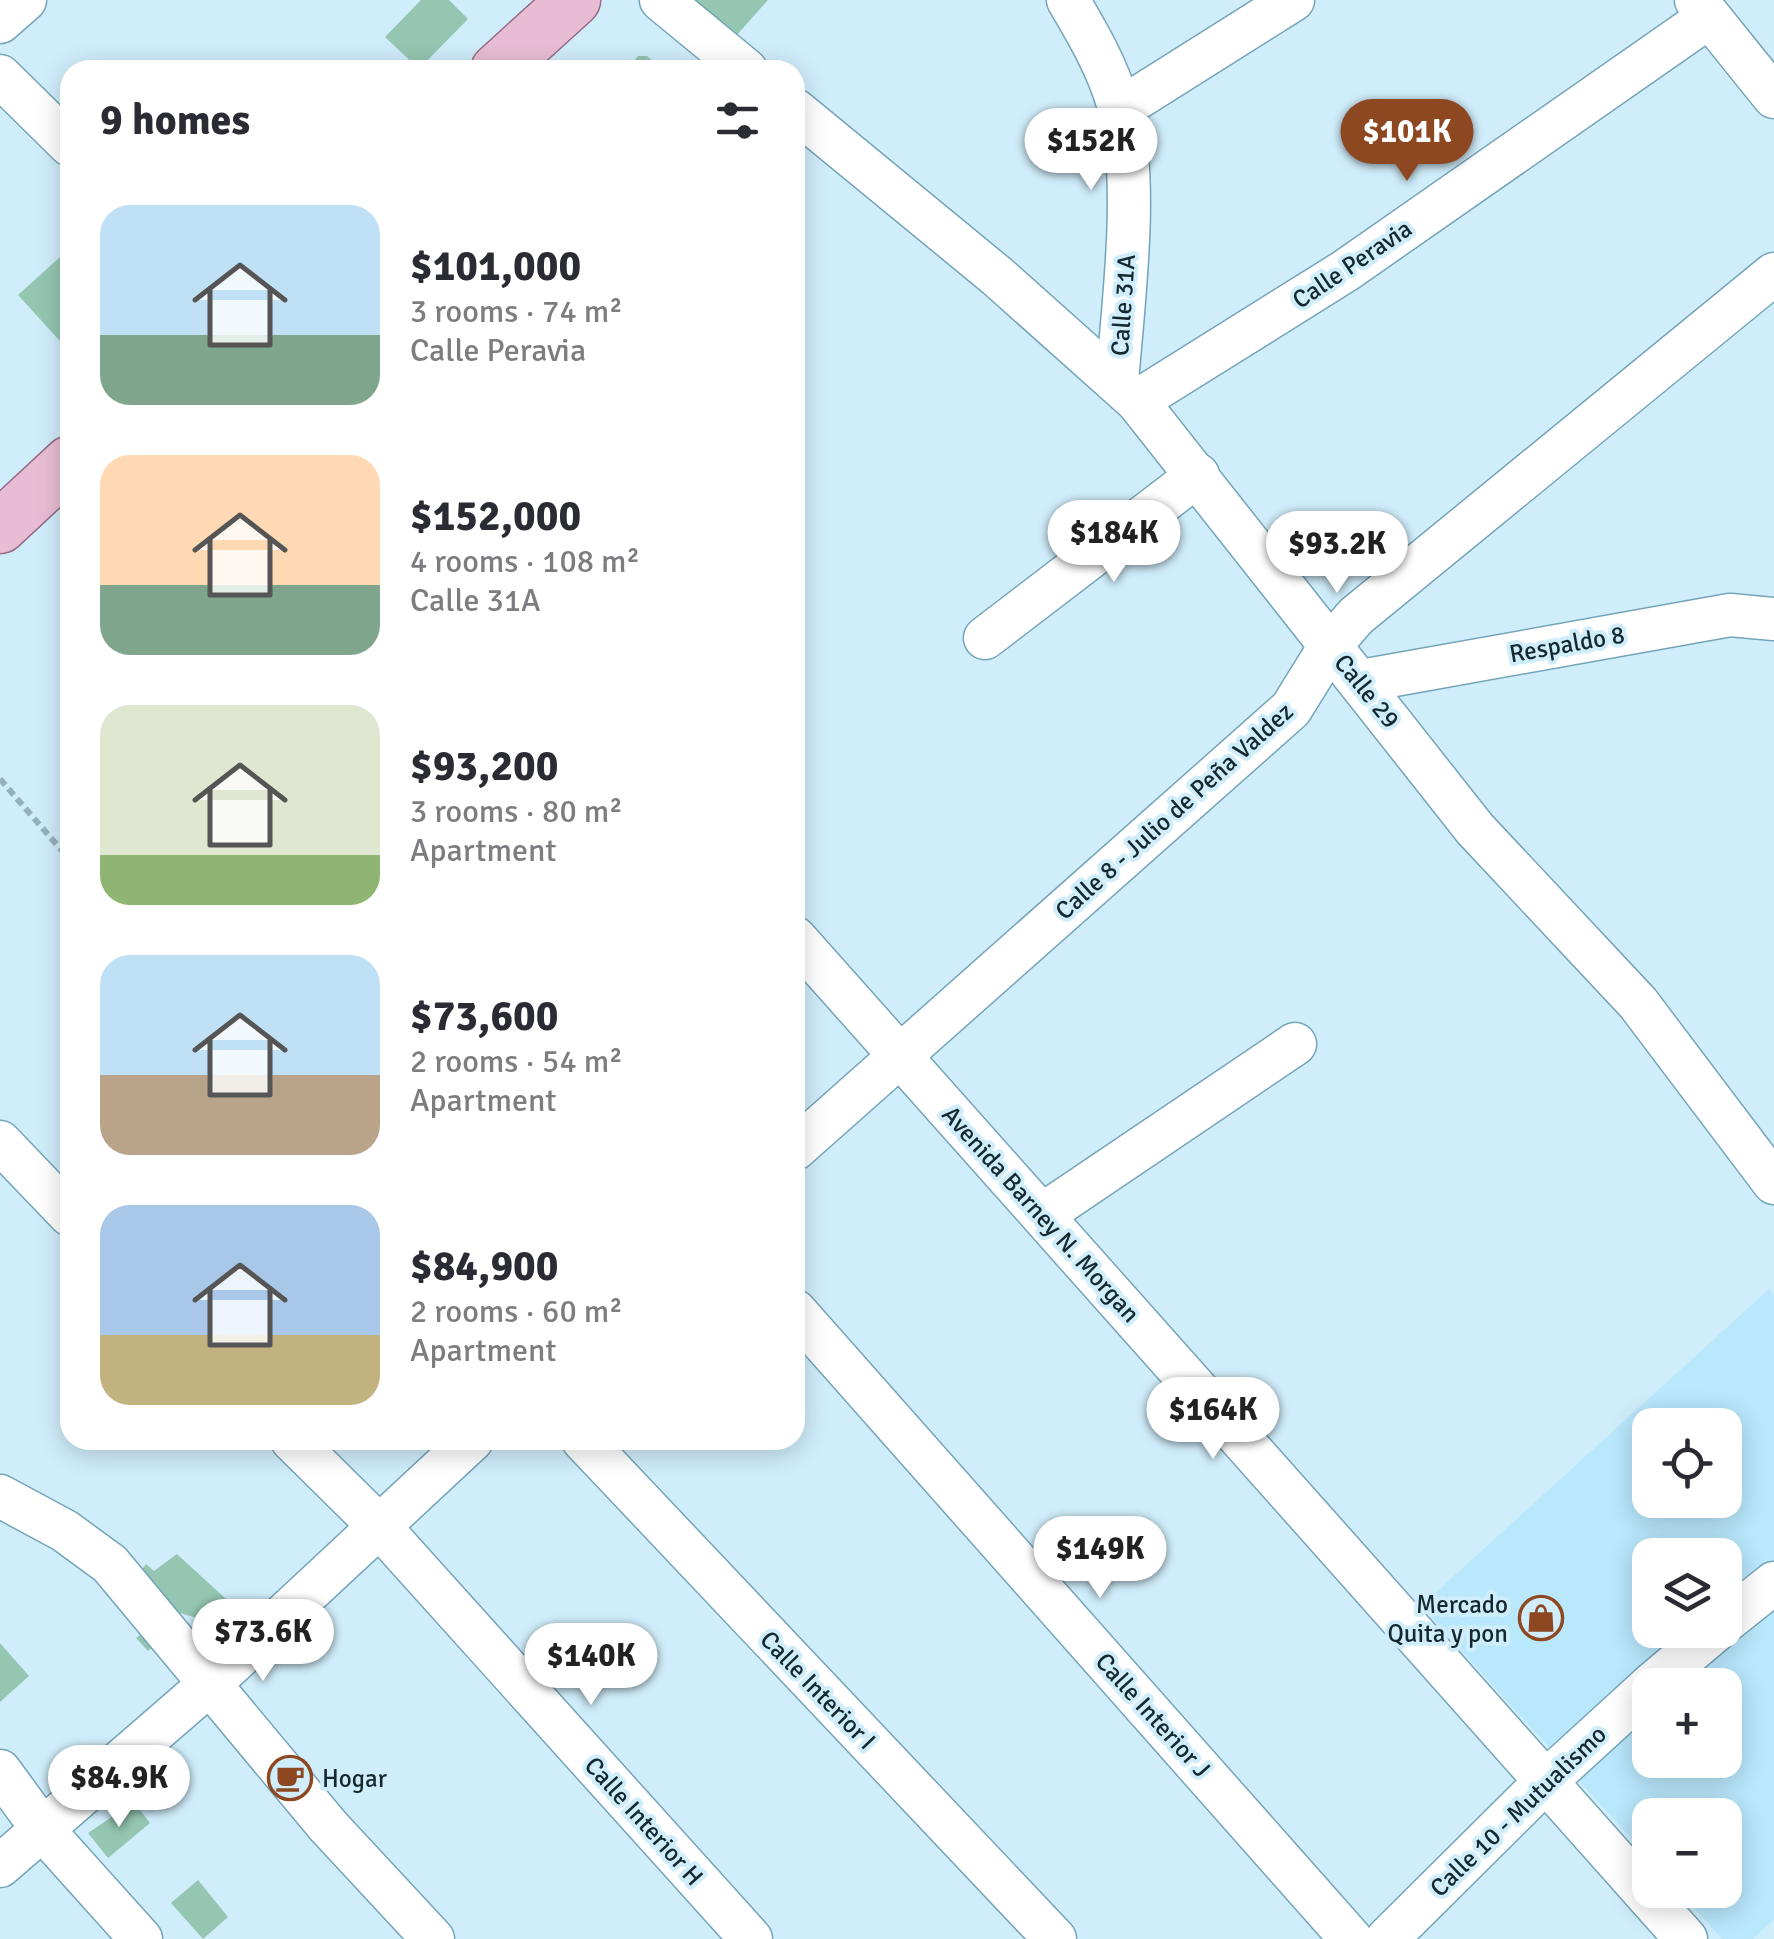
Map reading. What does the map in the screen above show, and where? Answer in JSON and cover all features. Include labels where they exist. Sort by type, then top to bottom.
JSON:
[{"type":"main road","points":[[508,60],[574,0]]},
{"type":"main road","points":[[0,527],[60,471]]},
{"type":"street","points":[[0,22],[25,0]]},
{"type":"street","points":[[661,0],[734,60]]},
{"type":"street","name":"Calle 31A","points":[[1068,0],[1104,63],[1120,109],[1127,252],[1127,391]]},
{"type":"street","points":[[1120,109],[1293,0]]},
{"type":"street","points":[[1703,8],[1774,97]]},
{"type":"street","name":"Calle Peravia","points":[[1127,391],[1344,272],[1703,8]]},
{"type":"street","points":[[0,76],[60,135]]},
{"type":"street","name":"Calle 29","points":[[805,118],[998,276],[1127,391],[1198,475],[1475,829],[1638,1003],[1774,1183]]},
{"type":"street","name":"Calle 8 - Julio de Peña Valdez","points":[[805,1140],[1291,710],[1330,646],[1356,616],[1774,274]]},
{"type":"street","points":[[985,638],[1198,475]]},
{"type":"street","name":"Respaldo 8","points":[[1361,681],[1730,615],[1774,619]]},
{"type":"street","name":"Avenida Barney N. Morgan","points":[[805,949],[1686,1939]]},
{"type":"street","points":[[1042,1215],[1295,1044]]},
{"type":"street","points":[[0,1142],[60,1205]]},
{"type":"street","name":"Calle Interior J","points":[[805,1322],[1351,1939]]},
{"type":"street","name":"Calle Interior H","points":[[302,1450],[378,1525],[751,1939]]},
{"type":"street","points":[[0,1866],[212,1682],[461,1450]]},
{"type":"street","name":"Calle Interior I","points":[[592,1450],[1055,1939]]},
{"type":"street","points":[[0,1496],[65,1531],[110,1564],[328,1826],[433,1939]]},
{"type":"street","points":[[1742,1608],[1774,1583]]},
{"type":"street","name":"Calle 10 - Mutualismo","points":[[1670,1668],[1694,1648]]},
{"type":"street","name":"Calle 10 - Mutualismo","points":[[1387,1939],[1546,1780],[1632,1701]]},
{"type":"street","points":[[0,1772],[43,1830],[141,1939]]},
{"type":"path","points":[[0,779],[60,848]]},
{"type":"shaded area","name":"Mercado Quita y pon","points":[[1769,1289],[1774,1295],[1774,1919],[1753,1939],[1722,1939],[1694,1908],[1742,1908],[1742,1798],[1632,1798],[1632,1839],[1421,1606],[1632,1414],[1632,1518],[1742,1518],[1742,1408],[1638,1408]]},
{"type":"building","points":[[421,0],[449,0],[468,19],[428,60],[409,60],[385,37]]},
{"type":"building","points":[[684,0],[768,0],[727,46]]},
{"type":"building","points":[[60,257],[60,341],[18,295]]},
{"type":"building","points":[[177,1554],[226,1599],[218,1615],[204,1620],[166,1609],[136,1577],[146,1564],[154,1571]]},
{"type":"building","points":[[155,1623],[167,1637],[148,1651],[136,1638]]},
{"type":"building","points":[[0,1643],[29,1676],[0,1702]]},
{"type":"building","points":[[134,1802],[150,1823],[108,1858],[88,1833]]},
{"type":"building","points":[[198,1880],[228,1917],[203,1939],[171,1903]]},
{"type":"place","name":"Mercado Quita y pon","points":[[1541,1618]]},
{"type":"place","name":"Hogar","points":[[290,1778]]}]
